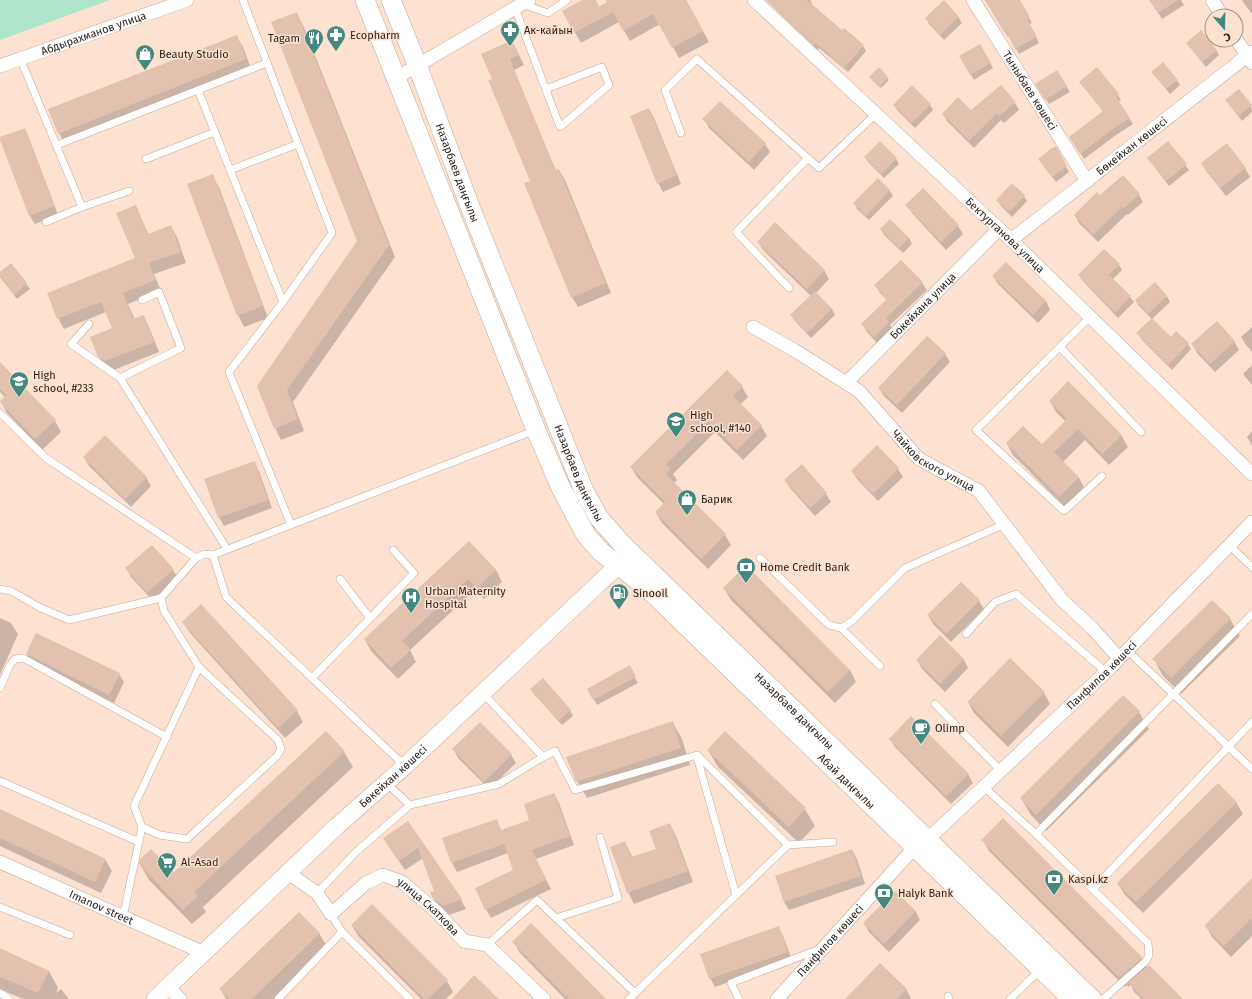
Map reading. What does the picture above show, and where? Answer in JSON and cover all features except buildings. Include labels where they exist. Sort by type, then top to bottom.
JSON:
[{"type":"main road","name":"Назарбаев даңғылы","points":[[365,0],[536,430],[561,488],[586,535],[601,552],[625,559]]},
{"type":"main road","name":"Назарбаев даңғылы","points":[[391,0],[418,67],[469,204],[584,491],[593,509],[625,559],[921,843]]},
{"type":"main road","points":[[921,843],[1041,969],[1072,999]]},
{"type":"main road","points":[[921,843],[1092,999]]},
{"type":"street","name":"Абдырахманов улица","points":[[0,66],[187,0]]},
{"type":"street","name":"Бектурганова улица","points":[[754,0],[1011,240],[1252,474]]},
{"type":"street","name":"Тыныбаев көшесі","points":[[973,0],[1087,181]]},
{"type":"street","points":[[396,78],[418,67],[522,4]]},
{"type":"street","points":[[1243,48],[1250,57]]},
{"type":"street","name":"Бөкейхан көшесі","points":[[1011,240],[1250,57]]},
{"type":"street","name":"Бокейхана улица","points":[[846,383],[999,229]]},
{"type":"street","name":"Чайковского улица","points":[[753,327],[794,350],[859,391],[920,459],[979,491],[1062,600],[1123,654]]},
{"type":"street","name":"Панфилов көшесі","points":[[777,999],[899,864],[921,843],[946,824],[1106,672],[1252,522]]},
{"type":"street","name":"Бөкейхан көшесі","points":[[155,999],[336,827],[405,766],[625,559]]},
{"type":"street","name":"Imanov street","points":[[0,862],[204,953]]},
{"type":"street","points":[[288,873],[317,893],[331,914]]},
{"type":"street","name":"улица Скаткова","points":[[331,914],[366,882],[383,875],[402,882],[437,912],[464,941],[487,945]]},
{"type":"street","points":[[487,945],[544,999]]},
{"type":"street","points":[[168,987],[180,999]]},
{"type":"lane","points":[[243,0],[332,233],[283,302],[229,372],[291,525]]},
{"type":"lane","points":[[522,4],[548,13],[567,0]]},
{"type":"lane","points":[[522,4],[546,89],[560,127],[609,85],[602,67],[546,89]]},
{"type":"lane","points":[[20,58],[82,207]]},
{"type":"lane","points":[[681,133],[665,90],[697,59],[819,168],[876,114]]},
{"type":"lane","points":[[56,145],[267,63]]},
{"type":"lane","points":[[198,90],[283,302]]},
{"type":"lane","points":[[146,159],[215,132]]},
{"type":"lane","points":[[230,170],[298,144]]},
{"type":"lane","points":[[788,288],[736,232],[808,158]]},
{"type":"lane","points":[[46,222],[82,207],[129,191]]},
{"type":"lane","points":[[120,378],[181,348],[159,292],[142,300]]},
{"type":"lane","points":[[1090,317],[976,430],[1064,511],[1102,476]]},
{"type":"lane","points":[[89,324],[71,344],[120,378],[228,549]]},
{"type":"lane","points":[[1060,347],[1141,432]]},
{"type":"lane","points":[[0,413],[46,458],[196,558]]},
{"type":"lane","points":[[0,589],[11,591],[39,607],[69,620],[161,598],[196,558],[204,554],[213,555],[536,430]]},
{"type":"lane","points":[[841,628],[852,621],[905,568],[1005,524]]},
{"type":"lane","points":[[1229,545],[1252,567]]},
{"type":"lane","points":[[312,678],[414,573],[393,550]]},
{"type":"lane","points":[[213,555],[226,597],[405,766]]},
{"type":"lane","points":[[760,558],[829,625],[841,628],[880,666]]},
{"type":"lane","points":[[340,579],[370,618]]},
{"type":"lane","points":[[966,634],[995,602],[1016,594],[1106,672]]},
{"type":"lane","points":[[142,827],[160,835],[187,839],[277,756],[281,749],[278,740],[199,667],[164,611],[161,598]]},
{"type":"lane","points":[[1036,834],[1252,614]]},
{"type":"lane","points":[[1123,654],[1173,693],[1252,769]]},
{"type":"lane","points":[[0,688],[10,665],[15,659],[23,658],[167,737]]},
{"type":"lane","points":[[123,917],[142,827],[134,806],[199,667]]},
{"type":"lane","points":[[483,693],[543,757]]},
{"type":"lane","points":[[935,704],[1001,771]]},
{"type":"lane","points":[[1094,889],[1252,722]]},
{"type":"lane","points":[[317,893],[357,851],[410,804],[499,784],[555,751],[575,790],[697,755]]},
{"type":"lane","points":[[697,755],[788,845]]},
{"type":"lane","points":[[697,755],[736,895]]},
{"type":"lane","points":[[0,781],[139,842]]},
{"type":"lane","points":[[386,783],[410,804]]},
{"type":"lane","points":[[984,787],[1094,889],[1148,943],[1150,951],[1146,960],[1103,999]]},
{"type":"lane","points":[[556,918],[618,898],[600,837]]},
{"type":"lane","points":[[629,999],[788,845],[833,842]]},
{"type":"lane","points":[[487,945],[537,900],[635,993]]},
{"type":"lane","points":[[0,907],[70,935]]},
{"type":"lane","points":[[331,914],[342,932],[410,999]]},
{"type":"lane","points":[[278,999],[342,932]]},
{"type":"lane","points":[[739,999],[731,983],[823,948]]},
{"type":"lane","points":[[1010,999],[1041,969]]},
{"type":"lane","points":[[0,993],[9,999]]},
{"type":"green space","points":[[0,0],[110,0],[0,40]]},
{"type":"place","name":"Ак-кайын","points":[[510,47]]},
{"type":"place","name":"Ecopharm","points":[[336,52]]},
{"type":"place","name":"Tagam","points":[[314,55]]},
{"type":"place","name":"Beauty Studio","points":[[145,71]]},
{"type":"place","name":"High school, #233","points":[[19,398]]},
{"type":"place","name":"High school, #140","points":[[676,438]]},
{"type":"place","name":"Барик","points":[[687,516]]},
{"type":"place","name":"Home Credit Bank","points":[[746,584]]},
{"type":"place","name":"Sinooil","points":[[619,610]]},
{"type":"place","name":"Urban Maternity Hospital","points":[[411,614]]},
{"type":"place","name":"Olimp","points":[[921,745]]},
{"type":"place","name":"Al-Asad","points":[[167,879]]},
{"type":"place","name":"Kaspi.kz","points":[[1054,896]]},
{"type":"place","name":"Halyk Bank","points":[[884,910]]}]
